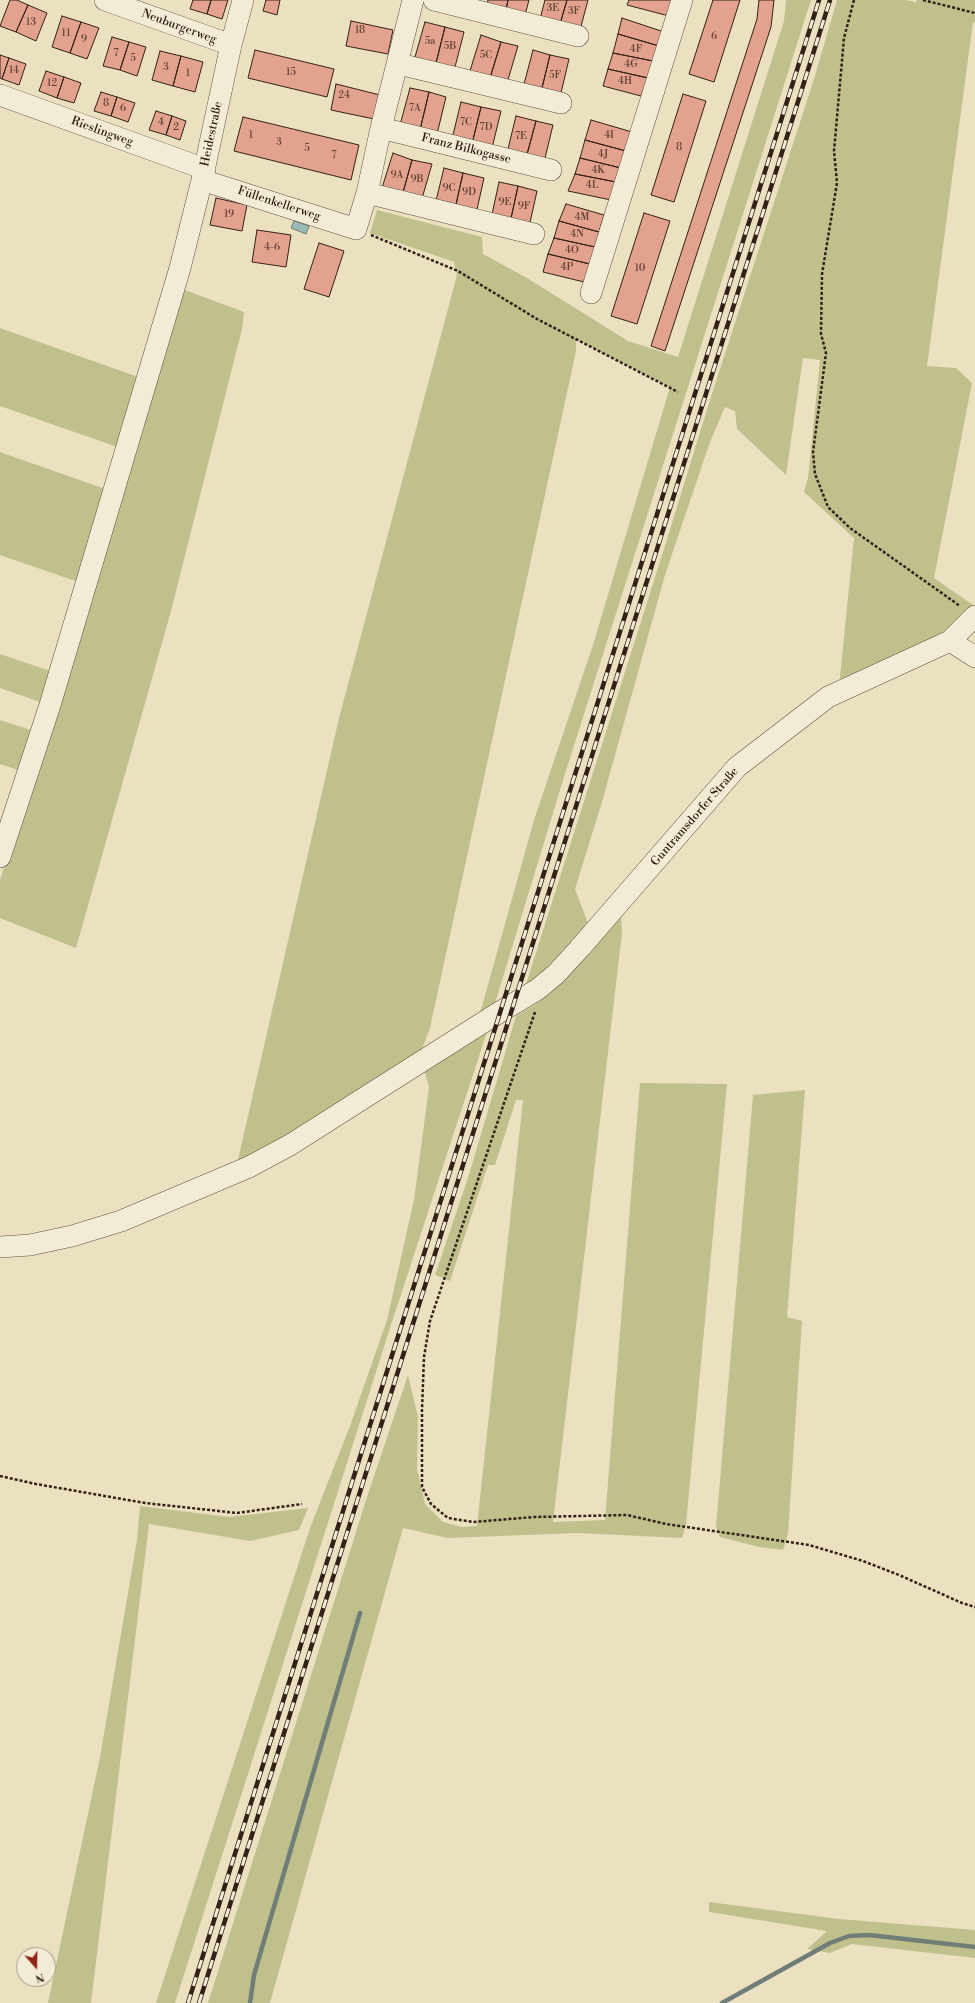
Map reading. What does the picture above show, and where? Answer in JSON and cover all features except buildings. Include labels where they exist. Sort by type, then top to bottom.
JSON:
[{"type":"street","name":"Neuburgerweg","points":[[105,0],[231,45]]},
{"type":"street","name":"Heidestraße","points":[[0,857],[50,705],[180,268],[204,174],[231,45],[243,0]]},
{"type":"street","points":[[356,229],[368,193],[413,0]]},
{"type":"street","points":[[434,0],[578,36]]},
{"type":"street","points":[[591,294],[682,0]]},
{"type":"street","points":[[399,64],[561,102]]},
{"type":"street","name":"Rieslingweg","points":[[0,95],[204,174]]},
{"type":"street","name":"Franz Bilkogasse","points":[[382,128],[550,170]]},
{"type":"street","name":"Füllenkellerweg","points":[[204,174],[356,229]]},
{"type":"street","points":[[368,193],[534,234]]},
{"type":"street","name":"Guntramsdorfer Straße","points":[[0,1247],[30,1245],[72,1236],[121,1221],[249,1167],[290,1145],[530,994],[556,974],[579,949],[737,768],[828,697],[950,641],[975,616]]},
{"type":"street","points":[[950,641],[975,657]]},
{"type":"path","points":[[854,0],[844,38],[839,80],[834,151],[837,183],[822,274],[821,334],[826,353],[813,452],[815,474],[828,507],[850,528],[975,616]]},
{"type":"path","points":[[923,0],[975,13]]},
{"type":"path","points":[[356,229],[458,271],[537,319],[678,392]]},
{"type":"path","points":[[530,994],[534,1020],[430,1321],[424,1357],[422,1487],[431,1504],[448,1518],[473,1522],[534,1517],[627,1514],[666,1524],[809,1545],[863,1561],[899,1574],[962,1603],[975,1607]]},
{"type":"path","points":[[0,1476],[36,1484],[145,1503],[237,1513],[302,1504]]},
{"type":"green space","points":[[786,0],[811,0],[564,777],[492,1013],[479,1017],[534,820],[593,645],[670,387],[576,339],[576,351],[430,1028],[422,1049],[283,1139],[237,1164],[339,718],[457,275],[454,262],[370,233],[377,210],[482,237],[483,254],[527,278],[628,341],[678,357],[784,21]]},
{"type":"green space","points":[[837,0],[905,0],[916,2],[917,0],[975,0],[975,22],[973,22],[927,366],[956,368],[972,383],[934,578],[973,605],[943,635],[842,684],[840,677],[854,538],[804,492],[808,478],[820,360],[803,358],[786,475],[737,429],[735,411],[725,407],[710,442],[665,575],[602,802],[575,889],[588,923],[537,978],[526,984],[710,400],[814,79]]},
{"type":"green space","points":[[182,289],[244,312],[242,329],[171,611],[76,948],[0,918],[0,880],[35,775]]},
{"type":"green space","points":[[0,328],[141,378],[123,449],[0,406]]},
{"type":"green space","points":[[0,452],[108,490],[81,583],[0,555]]},
{"type":"green space","points":[[0,654],[53,672],[43,703],[0,688]]},
{"type":"green space","points":[[0,720],[34,731],[21,771],[0,764]]},
{"type":"green space","points":[[621,915],[622,933],[553,1522],[605,1520],[640,1083],[727,1084],[686,1524],[682,1538],[577,1533],[448,1538],[403,1528],[270,2003],[208,2003],[367,1497],[408,1375],[418,1417],[417,1469],[425,1504],[443,1522],[462,1527],[477,1526],[523,1100],[516,1100],[495,1165],[488,1165],[450,1281],[435,1275],[468,1178],[516,1016],[539,1002]]},
{"type":"green space","points":[[487,1032],[390,1328],[175,2003],[156,2003],[310,1528],[350,1426],[387,1320],[414,1200],[429,1087],[424,1069]]},
{"type":"green space","points":[[805,1090],[787,1317],[802,1321],[788,1534],[783,1550],[759,1547],[720,1537],[716,1527],[753,1095]]},
{"type":"green space","points":[[140,1506],[229,1517],[308,1508],[299,1530],[250,1541],[149,1524],[91,2003],[48,2003],[51,1987],[56,1987],[56,1965],[100,1757],[137,1540]]},
{"type":"green space","points":[[709,1902],[839,1919],[975,1930],[975,1958],[852,1944],[830,1953],[807,1949],[827,1931],[709,1912]]},
{"type":"water","points":[[294,221],[309,226],[306,234],[291,228]]},
{"type":"waterway","points":[[250,2003],[254,1975],[360,1613]]},
{"type":"waterway","points":[[722,2003],[830,1943],[849,1936],[869,1935],[975,1947]]},
{"type":"railway","points":[[188,2003],[819,0]]},
{"type":"railway","points":[[199,2003],[830,0]]}]
